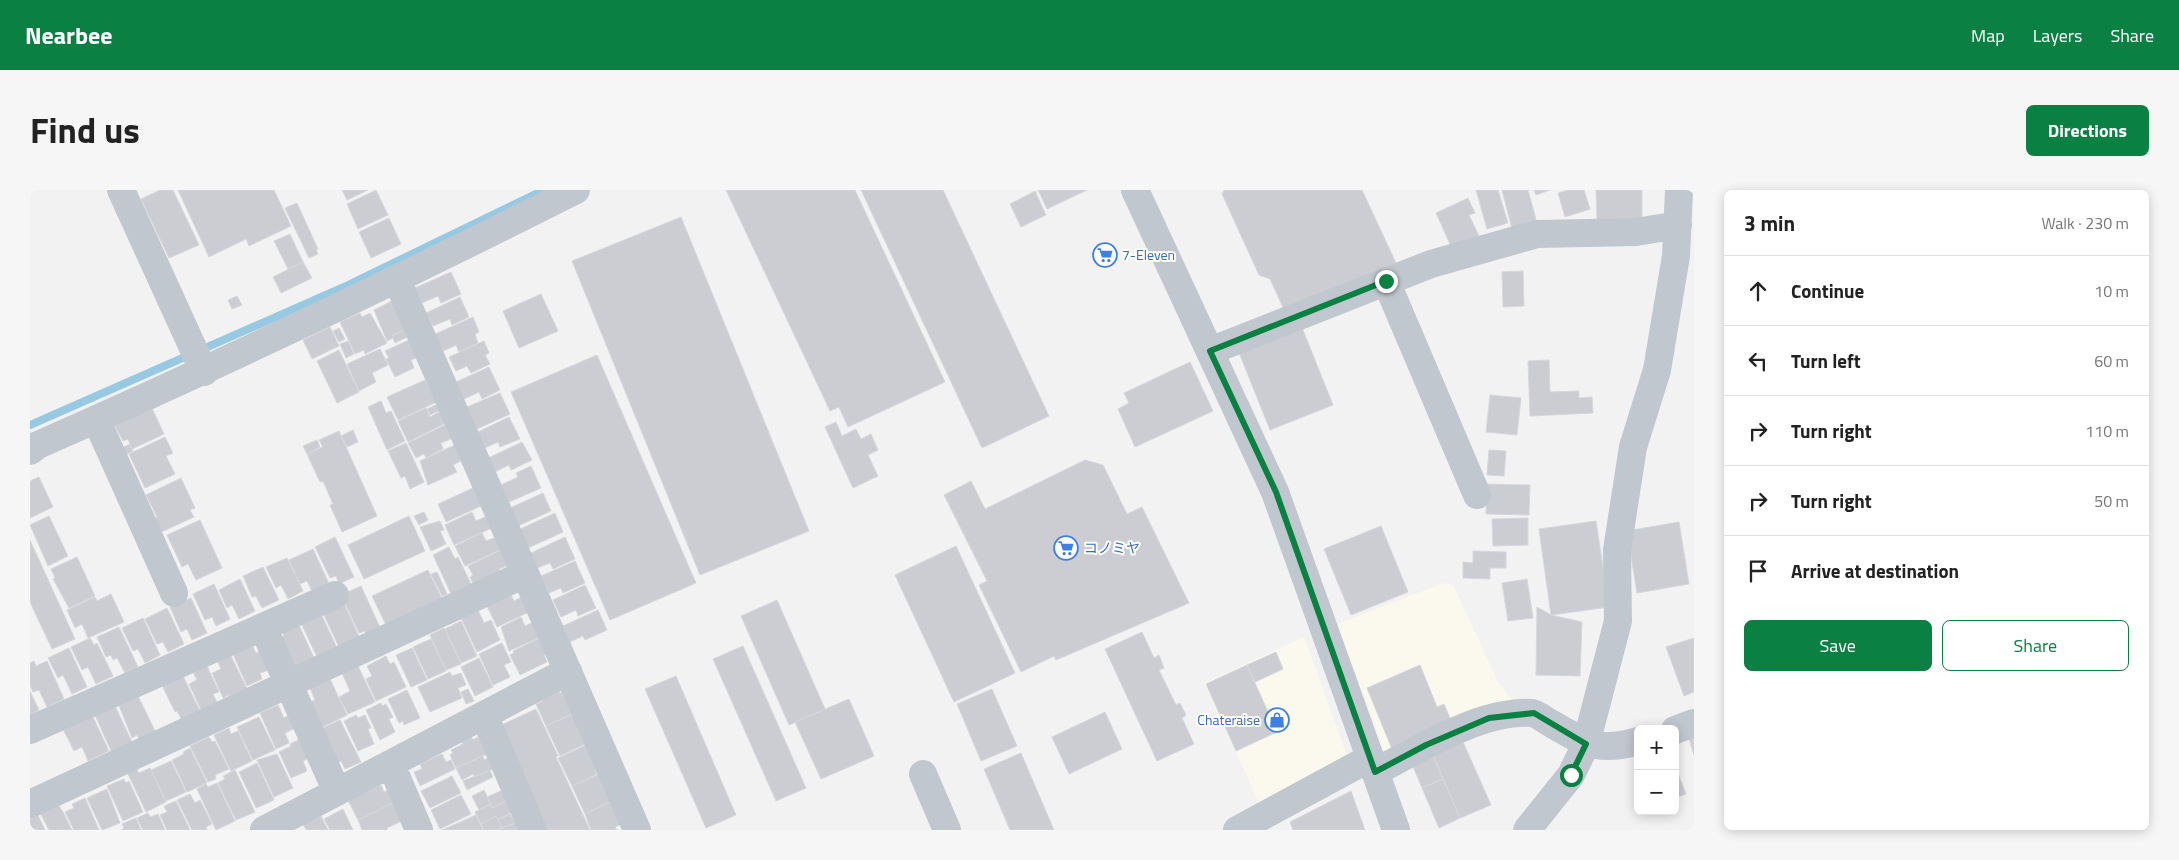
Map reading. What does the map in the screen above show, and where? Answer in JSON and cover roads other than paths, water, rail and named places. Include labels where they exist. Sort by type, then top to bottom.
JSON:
[{"type":"street","points":[[121,190],[198,358]]},
{"type":"street","points":[[30,451],[38,445],[96,419],[198,358],[397,280],[576,190]]},
{"type":"street","points":[[1136,190],[1276,492],[1396,830]]},
{"type":"street","points":[[1527,830],[1571,775],[1586,744],[1618,621],[1618,550],[1633,447],[1657,370],[1676,256],[1679,190]]},
{"type":"street","points":[[1210,351],[1431,264],[1537,234],[1636,232],[1678,225]]},
{"type":"street","points":[[397,280],[637,830]]},
{"type":"street","points":[[1386,281],[1477,495]]},
{"type":"street","points":[[96,419],[174,593]]},
{"type":"street","points":[[30,804],[525,574]]},
{"type":"street","points":[[30,730],[335,595]]},
{"type":"street","points":[[263,627],[337,792]]},
{"type":"street","points":[[274,828],[337,792],[568,671]]},
{"type":"street","points":[[1236,830],[1373,765],[1489,718],[1534,713],[1586,744],[1617,748],[1634,742]]},
{"type":"street","points":[[484,716],[533,830]]},
{"type":"street","points":[[1679,729],[1694,723]]},
{"type":"street","points":[[391,764],[419,830]]},
{"type":"street","points":[[923,774],[947,830]]},
{"type":"waterway","points":[[30,425],[344,287],[544,190]]},
{"type":"place","name":"7-Eleven","points":[[1105,255]]},
{"type":"place","name":"コノミヤ","points":[[1066,548]]},
{"type":"place","name":"Chateraise","points":[[1277,720]]}]
